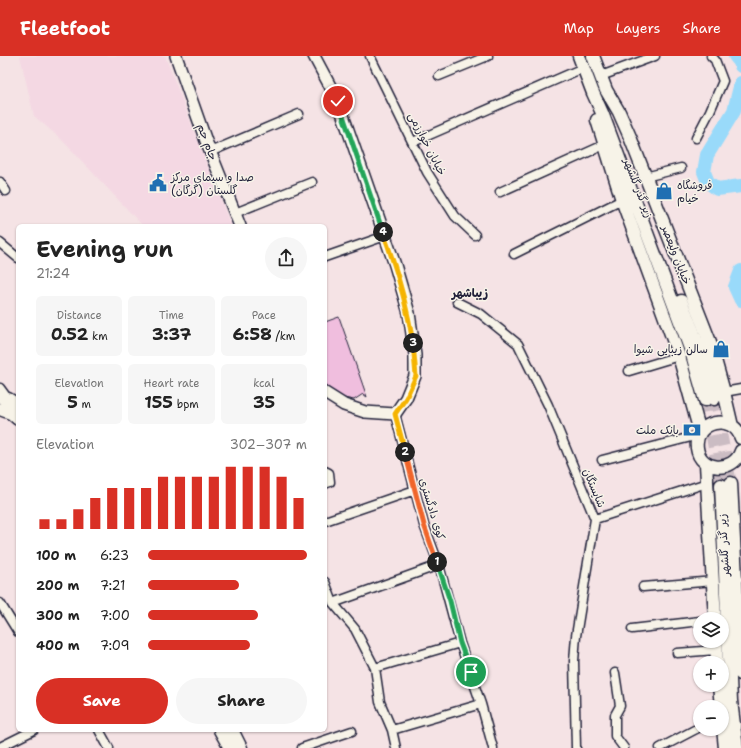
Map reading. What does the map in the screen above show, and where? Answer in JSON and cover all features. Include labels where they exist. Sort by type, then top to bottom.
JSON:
[{"type":"main road","points":[[579,56],[593,93],[596,116],[622,200],[679,356],[692,398],[700,433]]},
{"type":"main road","points":[[593,56],[606,90]]},
{"type":"main road","name":"زیر گذر گلشهر","points":[[606,90],[610,114],[717,397]]},
{"type":"main road","name":"خیابان ولیعصر","points":[[606,90],[619,112],[646,177],[710,342],[717,397],[738,430]]},
{"type":"main road","name":"زیر گذر گلشهر","points":[[593,93],[606,123],[688,343],[717,397]]},
{"type":"main road","points":[[692,398],[702,403],[710,404],[721,401],[717,397]]},
{"type":"main road","points":[[0,409],[6,410],[16,418]]},
{"type":"main road","points":[[738,430],[718,422],[711,423],[700,433],[697,440],[697,449],[700,457],[706,464],[715,467],[724,467],[740,458]]},
{"type":"main road","points":[[706,464],[715,612]]},
{"type":"main road","points":[[708,487],[721,480],[729,478],[737,479],[731,483]]},
{"type":"main road","name":"زیر گذر گلشهر","points":[[731,483],[741,674]]},
{"type":"main road","name":"زیر گذر گلشهر","points":[[731,483],[731,701],[737,748]]},
{"type":"main road","points":[[221,732],[230,748]]},
{"type":"main road","points":[[233,732],[241,748]]},
{"type":"main road","points":[[724,736],[725,748]]},
{"type":"street","name":"جام جم","points":[[176,56],[210,152],[239,224]]},
{"type":"street","points":[[314,56],[338,101],[395,265],[408,313],[415,355],[416,376],[406,398],[395,414],[365,412],[344,405],[327,394]]},
{"type":"street","name":"خیابان خوارزمی","points":[[370,56],[427,172],[455,216],[475,235]]},
{"type":"street","points":[[439,76],[488,56]]},
{"type":"street","points":[[601,76],[656,56]]},
{"type":"street","points":[[696,138],[723,81],[715,60],[711,56]]},
{"type":"street","points":[[413,142],[583,68]]},
{"type":"street","points":[[210,152],[299,114]]},
{"type":"street","points":[[500,192],[604,145]]},
{"type":"street","points":[[646,177],[682,168]]},
{"type":"street","points":[[0,182],[6,191]]},
{"type":"street","points":[[235,213],[312,182]]},
{"type":"street","points":[[514,254],[622,200]]},
{"type":"street","points":[[327,256],[385,236]]},
{"type":"street","points":[[0,243],[16,256]]},
{"type":"street","name":"شایستگان","points":[[457,302],[481,314],[518,344],[548,405],[595,519],[576,636],[574,661],[576,748]]},
{"type":"street","points":[[629,371],[679,356]]},
{"type":"street","points":[[0,388],[8,400]]},
{"type":"street","points":[[717,397],[741,390]]},
{"type":"street","name":"کوی دادگستری","points":[[395,414],[424,525],[438,565],[460,643],[481,704],[493,748]]},
{"type":"street","points":[[602,460],[700,433]]},
{"type":"street","points":[[327,472],[329,473],[330,482],[327,483]]},
{"type":"street","points":[[595,519],[708,487]]},
{"type":"street","points":[[327,520],[415,490]]},
{"type":"street","points":[[333,603],[438,565]]},
{"type":"street","points":[[643,587],[714,581]]},
{"type":"street","points":[[327,587],[333,603],[355,629],[375,668],[380,702],[392,730],[396,748]]},
{"type":"street","points":[[0,604],[16,629]]},
{"type":"street","points":[[632,629],[693,622]]},
{"type":"street","points":[[375,668],[460,643]]},
{"type":"street","points":[[676,653],[701,648]]},
{"type":"street","points":[[615,673],[620,706],[615,715],[615,736],[624,748]]},
{"type":"street","points":[[392,730],[481,704]]},
{"type":"street","points":[[302,748],[352,731]]},
{"type":"street","points":[[660,748],[693,731]]},
{"type":"street","points":[[0,747],[30,732]]},
{"type":"street","points":[[100,732],[109,748]]},
{"type":"shaded area","name":"صدا و سیمای مرکز گلستان (گرگان)","points":[[20,56],[165,56],[230,224],[141,224],[61,139],[34,116]]},
{"type":"building","points":[[339,317],[367,397],[363,394],[354,400],[344,398],[327,388],[327,321]]},
{"type":"waterway","points":[[735,56],[740,62],[741,66]]},
{"type":"waterway","points":[[741,83],[734,111],[707,155],[704,172],[708,182],[717,189],[741,186]]},
{"type":"waterway","points":[[741,271],[735,287],[741,300]]},
{"type":"tunnel","points":[[714,399],[731,483]]},
{"type":"tunnel","points":[[705,400],[721,485]]},
{"type":"place","name":"صدا و سیمای مرکز گلستان (گرگان)","points":[[158,183]]},
{"type":"place","name":"فروشگاه خیام","points":[[664,191]]},
{"type":"place","name":"سالن زیبایی شیوا","points":[[721,349]]},
{"type":"place","name":"بانک ملت","points":[[692,430]]},
{"type":"district","name":"زیباشهر","points":[[470,293]]},
{"type":"route","points":[[338,101],[395,265],[408,313],[415,355],[416,376],[406,398],[395,414],[424,525],[450,601],[460,643],[471,672]]}]
